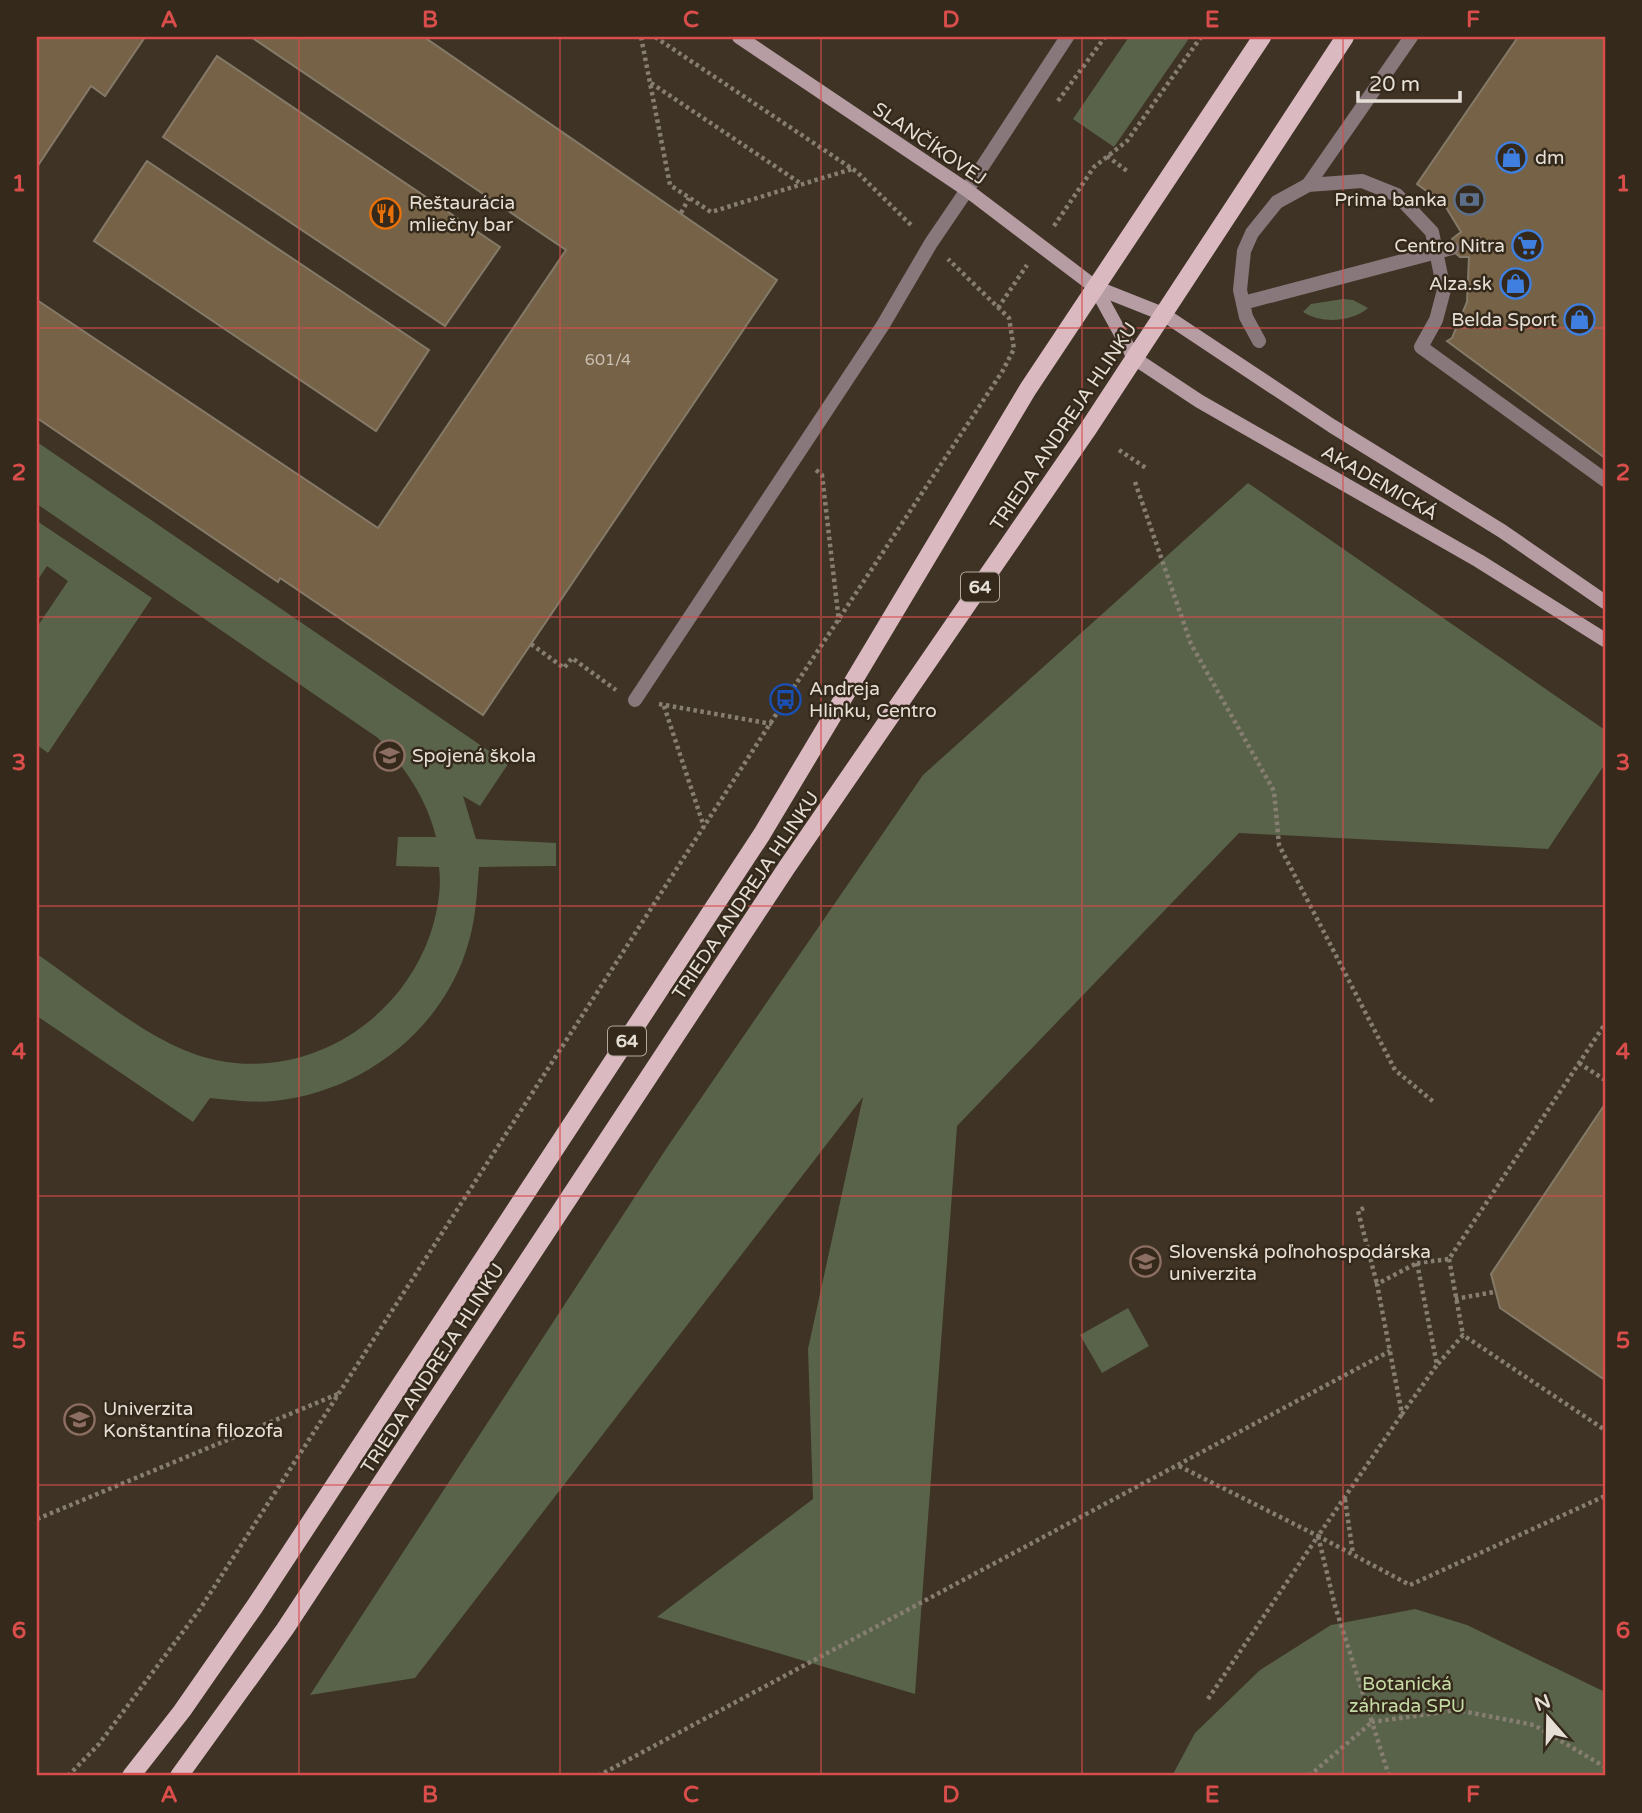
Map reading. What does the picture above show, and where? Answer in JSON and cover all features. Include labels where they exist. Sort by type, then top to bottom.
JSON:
[{"type":"main road","name":"TRIEDA ANDREJA HLINKU","points":[[131,1776],[182,1711],[248,1617],[762,834],[1028,388],[1262,37]]},
{"type":"main road","name":"TRIEDA ANDREJA HLINKU","points":[[179,1776],[285,1629],[788,867],[1134,358],[1345,37]]},
{"type":"street","name":"SLANČÍKOVEJ","points":[[738,37],[967,190],[1095,287]]},
{"type":"street","points":[[637,697],[883,325],[931,243],[1067,37]]},
{"type":"street","points":[[1308,185],[1411,37]]},
{"type":"street","points":[[1259,341],[1243,303],[1241,264],[1252,233],[1277,202],[1308,185],[1362,181],[1397,195],[1432,232],[1444,290],[1436,320],[1421,346],[1605,480]]},
{"type":"street","points":[[1243,303],[1436,254],[1452,247]]},
{"type":"street","points":[[1095,287],[1134,358]]},
{"type":"street","name":"AKADEMICKÁ","points":[[1095,287],[1163,314],[1332,425],[1502,531],[1605,602]]},
{"type":"street","name":"AKADEMICKÁ","points":[[1134,358],[1199,401],[1479,561],[1605,640]]},
{"type":"path","points":[[641,37],[670,185],[711,212],[852,169]]},
{"type":"path","points":[[68,1776],[99,1744],[200,1609],[1014,349],[1009,318],[852,169],[655,37]]},
{"type":"path","points":[[1055,104],[1105,37]]},
{"type":"path","points":[[998,308],[1094,167],[1127,141],[1201,37]]},
{"type":"path","points":[[650,83],[802,184]]},
{"type":"path","points":[[1107,156],[1128,171]]},
{"type":"path","points":[[681,214],[689,198]]},
{"type":"path","points":[[1119,450],[1146,468]]},
{"type":"path","points":[[797,456],[822,475],[839,622]]},
{"type":"path","points":[[1135,482],[1191,644],[1274,791],[1279,845],[1395,1070],[1435,1103]]},
{"type":"path","points":[[531,644],[564,668],[572,658],[617,691],[623,683],[637,697],[664,705],[772,724]]},
{"type":"path","points":[[664,705],[705,828]]},
{"type":"path","points":[[1605,1024],[1449,1259],[1463,1335],[1605,1430]]},
{"type":"path","points":[[1579,1063],[1605,1080]]},
{"type":"path","points":[[1364,1209],[1358,1211],[1377,1284],[1402,1414]]},
{"type":"path","points":[[1377,1284],[1418,1264],[1449,1259]]},
{"type":"path","points":[[1418,1264],[1437,1365]]},
{"type":"path","points":[[1455,1299],[1494,1293]]},
{"type":"path","points":[[1208,1699],[1402,1414],[1437,1365],[1463,1335]]},
{"type":"path","points":[[598,1776],[1390,1351]]},
{"type":"path","points":[[37,1519],[339,1394]]},
{"type":"path","points":[[1179,1466],[1410,1585],[1605,1496]]},
{"type":"path","points":[[1345,1498],[1353,1554]]},
{"type":"path","points":[[1318,1536],[1338,1615],[1389,1776]]},
{"type":"path","points":[[1309,1776],[1372,1722],[1457,1710],[1534,1725],[1605,1767]]},
{"type":"green space","points":[[1129,37],[1190,37],[1114,147],[1073,119]]},
{"type":"green space","points":[[1353,300],[1368,308],[1354,316],[1336,320],[1318,318],[1303,312],[1311,304]]},
{"type":"green space","points":[[37,442],[508,764],[480,806],[463,796],[476,839],[556,843],[556,866],[479,867],[475,914],[469,941],[457,973],[441,1002],[420,1028],[396,1051],[339,1085],[274,1101],[210,1098],[193,1122],[37,1016],[37,954],[128,1019],[184,1050],[222,1061],[260,1064],[297,1058],[331,1045],[363,1026],[391,1001],[413,970],[430,935],[440,884],[439,867],[396,866],[398,837],[436,837],[427,809],[413,784],[378,738],[37,504]]},
{"type":"green space","points":[[1248,483],[1605,730],[1605,764],[1548,849],[1239,833],[957,1126],[915,1694],[657,1617],[813,1499],[808,1349],[863,1097],[415,1678],[310,1695],[666,1149],[923,775]]},
{"type":"green space","points":[[37,521],[152,598],[48,753],[37,745],[37,627],[68,581],[47,566],[37,581]]},
{"type":"green space","points":[[1128,1308],[1149,1346],[1102,1373],[1080,1335]]},
{"type":"green space","name":"Botanická záhrada SPU","points":[[1415,1609],[1467,1625],[1605,1692],[1605,1776],[1172,1776],[1195,1733],[1260,1670],[1331,1625]]},
{"type":"building","points":[[37,37],[145,37],[105,96],[91,86],[37,167]]},
{"type":"building","points":[[251,37],[424,37],[777,280],[483,715],[280,578],[278,582],[37,418],[37,300],[378,528],[566,250]]},
{"type":"building","name":"Centro Nitra","points":[[1518,37],[1605,37],[1605,458],[1447,341],[1452,338],[1467,302],[1469,257],[1460,257],[1453,251],[1452,239],[1461,232],[1444,204],[1417,184]]},
{"type":"building","points":[[217,56],[500,247],[445,326],[163,137]]},
{"type":"building","points":[[147,161],[429,350],[376,431],[94,241]]},
{"type":"building","points":[[1603,1107],[1605,1380],[1500,1308],[1491,1274]]},
{"type":"place","name":"dm","points":[[1512,157]]},
{"type":"place","name":"Prima banka","points":[[1470,199]]},
{"type":"place","name":"Reštaurácia mliečny bar","points":[[386,213]]},
{"type":"place","name":"Centro Nitra","points":[[1528,245]]},
{"type":"place","name":"Alza.sk","points":[[1515,283]]},
{"type":"place","name":"Belda Sport","points":[[1580,319]]},
{"type":"place","name":"Andreja Hlinku, Centro","points":[[786,699]]},
{"type":"place","name":"Spojená škola","points":[[389,755]]},
{"type":"place","name":"Slovenská poľnohospodárska univerzita","points":[[1146,1262]]},
{"type":"place","name":"Univerzita Konštantína filozofa","points":[[80,1419]]}]
